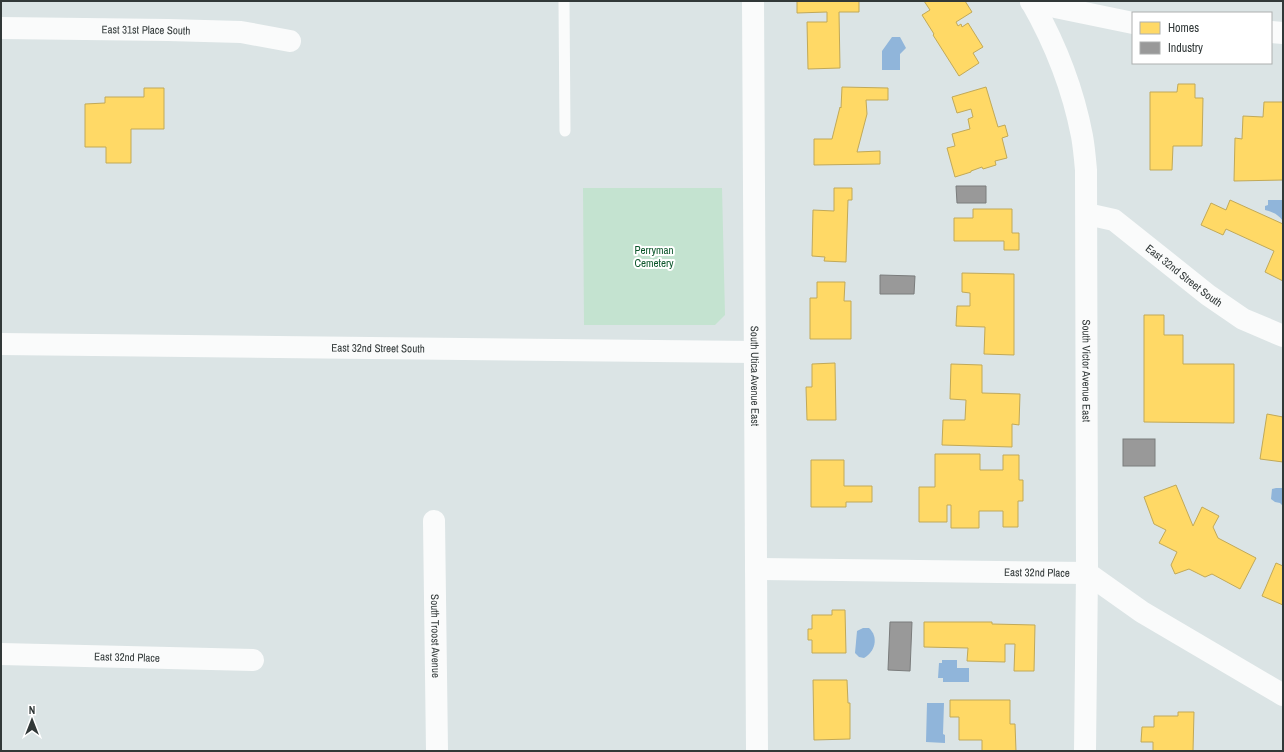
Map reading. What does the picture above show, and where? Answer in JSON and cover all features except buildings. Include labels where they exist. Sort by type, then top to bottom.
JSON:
[{"type":"street","name":"South Utica Avenue East","points":[[753,1],[757,751]]},
{"type":"street","points":[[1031,1],[1132,23]]},
{"type":"street","name":"South Victor Avenue East","points":[[1031,1],[1053,44],[1075,108],[1082,137],[1086,170],[1087,573],[1085,751]]},
{"type":"street","name":"East 31st Place South","points":[[1,28],[241,32],[290,41]]},
{"type":"street","points":[[1272,32],[1283,32]]},
{"type":"street","name":"East 32nd Street South","points":[[1087,214],[1114,220],[1208,295],[1243,319],[1283,336]]},
{"type":"street","name":"East 32nd Street South","points":[[1,344],[754,352]]},
{"type":"street","name":"South Troost Avenue","points":[[434,521],[437,751]]},
{"type":"street","name":"East 32nd Place","points":[[756,569],[1087,573]]},
{"type":"street","points":[[1087,573],[1142,612],[1283,695]]},
{"type":"street","name":"East 32nd Place","points":[[1,654],[253,660]]},
{"type":"lane","points":[[564,1],[565,131]]},
{"type":"green space","name":"Perryman Cemetery","points":[[583,188],[722,188],[725,315],[715,325],[584,325]]},
{"type":"water","points":[[892,37],[900,37],[906,48],[900,54],[900,70],[882,70],[882,51]]},
{"type":"water","points":[[1268,200],[1283,200],[1283,221],[1275,214],[1265,210],[1265,206],[1268,205]]},
{"type":"water","points":[[1283,488],[1283,506],[1271,499],[1272,489]]},
{"type":"water","points":[[863,628],[869,628],[875,640],[871,652],[864,658],[859,657],[855,653],[857,631]]},
{"type":"water","points":[[942,660],[957,660],[957,668],[969,668],[969,682],[943,682],[943,678],[938,678],[939,663],[942,663]]},
{"type":"water","points":[[927,703],[944,703],[943,734],[945,735],[945,743],[926,742]]}]
